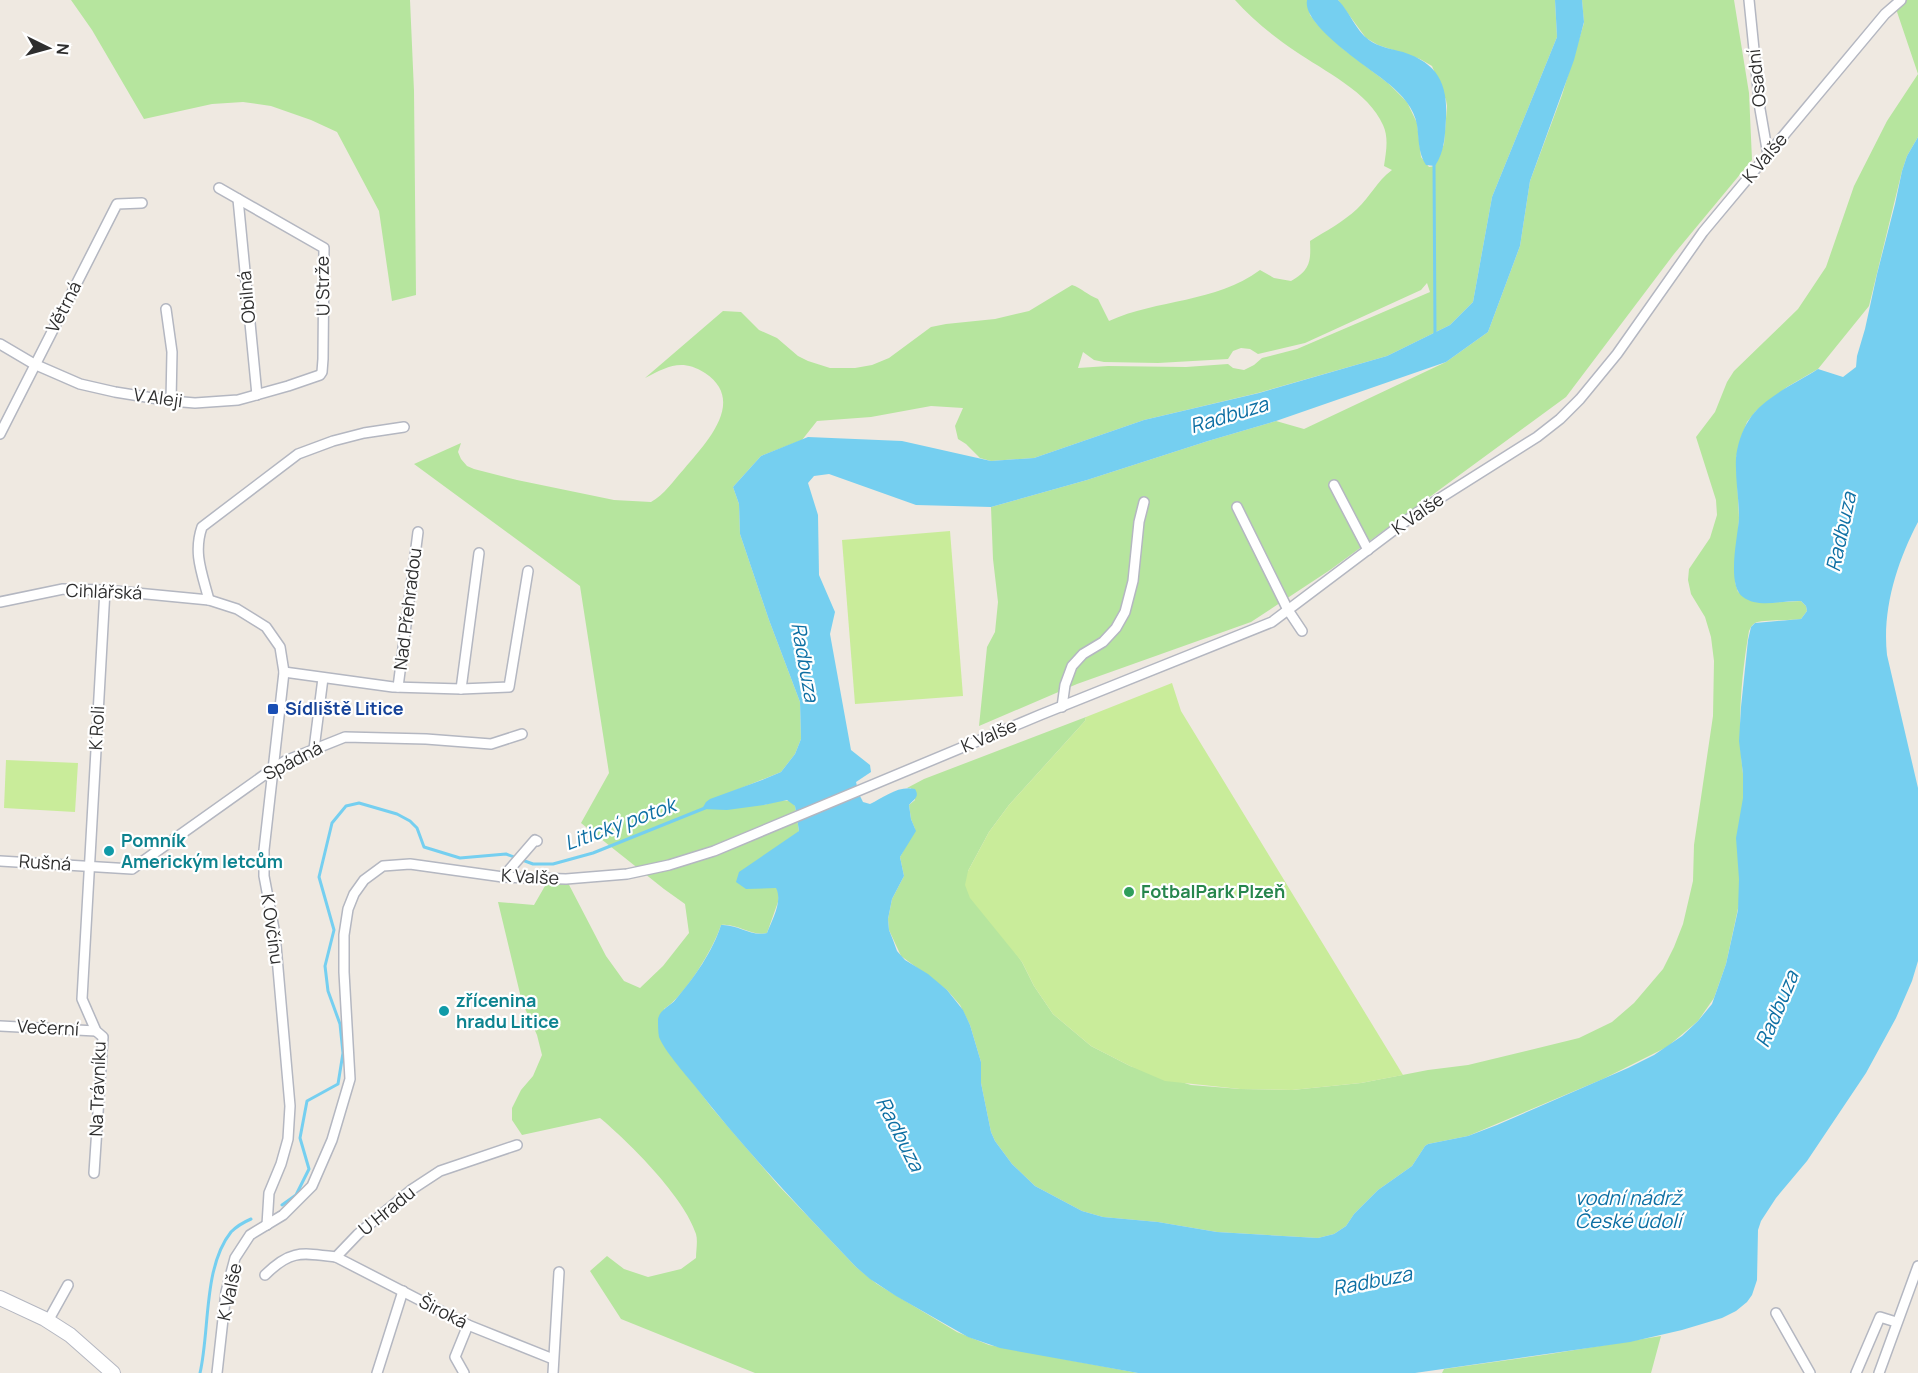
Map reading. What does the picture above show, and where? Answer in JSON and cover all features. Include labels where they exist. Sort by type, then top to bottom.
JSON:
[{"type":"main road","points":[[0,1298],[48,1321],[84,1346],[113,1373]]},
{"type":"street","name":"Osadní","points":[[1749,0],[1760,109],[1768,155]]},
{"type":"street","name":"K Valše","points":[[217,1373],[226,1292],[235,1258],[250,1235],[283,1215],[312,1186],[332,1140],[350,1079],[344,935],[348,909],[354,894],[364,880],[383,866],[410,864],[503,877],[566,879],[627,874],[669,865],[714,851],[1272,622],[1418,512],[1537,437],[1560,419],[1580,399],[1617,354],[1703,232],[1885,15],[1901,0]]},
{"type":"street","name":"U Strže","points":[[219,188],[324,248],[322,372]]},
{"type":"street","name":"Obilná","points":[[238,199],[257,396]]},
{"type":"street","name":"Větrná","points":[[0,434],[117,204],[142,203]]},
{"type":"street","points":[[166,309],[171,352],[171,401]]},
{"type":"street","name":"V Aleji","points":[[0,344],[34,364],[88,386],[171,401],[226,402],[257,396],[322,372]]},
{"type":"street","points":[[208,600],[197,553],[202,526],[298,454],[364,433],[404,427]]},
{"type":"street","points":[[1334,485],[1368,550]]},
{"type":"street","points":[[1062,707],[1065,685],[1072,666],[1083,654],[1103,642],[1116,628],[1125,612],[1133,581],[1136,541],[1144,502]]},
{"type":"street","points":[[1237,507],[1288,610],[1302,630]]},
{"type":"street","name":"Nad Přehradou","points":[[398,687],[418,532]]},
{"type":"street","points":[[461,689],[479,553]]},
{"type":"street","name":"Nad Přehradou","points":[[284,672],[398,687],[461,689],[508,687],[528,571]]},
{"type":"street","name":"Cihlářská","points":[[0,602],[63,589],[105,590],[208,600]]},
{"type":"street","name":"K Roli","points":[[89,866],[105,590]]},
{"type":"street","name":"K Ovčínu","points":[[208,600],[237,609],[266,627],[280,647],[284,672],[264,850],[264,876],[275,934],[290,1106],[288,1139],[282,1164],[269,1193],[267,1225]]},
{"type":"street","points":[[314,749],[323,678]]},
{"type":"street","name":"Spádná","points":[[89,866],[132,869],[274,768],[345,736],[491,744],[522,734]]},
{"type":"street","points":[[503,877],[535,840],[537,841]]},
{"type":"street","name":"Rušná","points":[[0,861],[89,866]]},
{"type":"street","name":"Na Trávníku","points":[[89,866],[82,999],[96,1031],[103,1037],[94,1173]]},
{"type":"street","name":"Večerní","points":[[0,1026],[96,1031]]},
{"type":"street","name":"U Hradu","points":[[336,1257],[367,1226],[411,1190],[440,1171],[517,1146]]},
{"type":"street","points":[[265,1275],[276,1264],[300,1253],[336,1257]]},
{"type":"street","name":"Široká","points":[[336,1257],[468,1325],[553,1359]]},
{"type":"street","points":[[1879,1373],[1918,1266]]},
{"type":"street","points":[[553,1373],[560,1272]]},
{"type":"street","points":[[48,1321],[68,1285]]},
{"type":"street","points":[[377,1373],[403,1291]]},
{"type":"street","points":[[1776,1313],[1810,1373]]},
{"type":"street","points":[[1856,1373],[1880,1317],[1896,1322]]},
{"type":"street","points":[[464,1373],[455,1357],[468,1325]]},
{"type":"green space","points":[[71,0],[410,0],[414,91],[416,295],[392,301],[379,211],[337,132],[271,106],[243,102],[212,104],[144,119],[92,30]]},
{"type":"green space","points":[[1235,0],[1307,0],[1310,15],[1317,24],[1342,48],[1389,84],[1407,102],[1417,123],[1421,157],[1429,167],[1435,166],[1444,144],[1447,106],[1432,66],[1366,38],[1338,0],[1555,0],[1557,37],[1492,197],[1473,302],[1450,325],[1387,356],[1258,393],[1144,420],[1034,458],[991,461],[980,458],[958,439],[955,426],[963,408],[931,406],[871,417],[817,421],[802,440],[761,456],[733,487],[739,504],[740,534],[800,702],[801,739],[795,754],[781,772],[729,793],[764,805],[780,800],[791,801],[795,806],[799,831],[771,888],[777,888],[779,895],[767,933],[755,933],[721,925],[712,946],[689,983],[664,1009],[661,1040],[712,1108],[779,1186],[856,1267],[877,1284],[957,1332],[989,1345],[1138,1373],[755,1373],[621,1319],[590,1271],[607,1256],[624,1269],[648,1277],[681,1269],[696,1258],[696,1234],[680,1204],[655,1171],[600,1118],[522,1135],[512,1120],[512,1108],[521,1090],[533,1076],[542,1055],[537,1035],[522,1002],[498,902],[534,905],[549,879],[566,879],[606,956],[624,981],[640,988],[663,966],[689,933],[685,904],[581,823],[609,773],[580,586],[414,464],[461,443],[458,452],[461,459],[467,466],[474,469],[614,500],[651,502],[669,487],[711,435],[723,409],[723,396],[717,384],[705,373],[689,366],[674,366],[645,378],[723,311],[741,312],[759,330],[777,338],[798,356],[808,361],[830,368],[855,368],[872,365],[889,358],[931,327],[995,319],[1029,311],[1072,285],[1098,299],[1109,321],[1147,308],[1225,289],[1260,270],[1274,278],[1291,281],[1308,265],[1310,241],[1352,214],[1392,170],[1384,166],[1386,135],[1376,113],[1357,92],[1279,40]],"holes":[[[1427,283],[1430,292],[1297,349],[1262,358],[1244,370],[1233,368],[1228,364],[1186,367],[1078,368],[1083,352],[1094,360],[1104,362],[1158,363],[1228,359],[1233,351],[1241,348],[1250,349],[1258,354],[1305,343],[1421,290]]]},
{"type":"green space","points":[[1582,0],[1734,0],[1749,93],[1752,160],[1674,254],[1566,397],[1330,570],[1251,622],[1077,684],[979,726],[987,647],[995,632],[998,602],[993,559],[991,507],[1087,480],[1276,421],[1304,429],[1446,362],[1488,332],[1520,246],[1530,181],[1562,95],[1584,23]]},
{"type":"green space","points":[[1893,0],[1918,0],[1918,74]]},
{"type":"green space","points":[[1918,74],[1918,137],[1907,156],[1902,171],[1869,306],[1818,369],[1787,387],[1756,411],[1747,422],[1736,458],[1739,518],[1735,582],[1738,592],[1761,603],[1801,601],[1807,611],[1801,619],[1755,623],[1749,631],[1741,702],[1740,738],[1743,774],[1767,775],[1726,964],[1714,998],[1698,1021],[1667,1047],[1603,1079],[1468,1136],[1428,1144],[1412,1166],[1378,1190],[1354,1214],[1346,1226],[1334,1234],[1318,1238],[1217,1232],[1158,1222],[1103,1217],[1082,1211],[1035,1186],[1012,1164],[991,1132],[981,1083],[981,1062],[970,1025],[960,1005],[947,990],[901,956],[889,930],[888,919],[892,899],[904,876],[900,857],[915,829],[909,805],[915,800],[911,788],[907,788],[924,779],[1086,717],[1085,721],[1009,805],[989,832],[968,871],[1034,986],[1053,1014],[1091,1046],[1130,1066],[1191,1085],[1292,1090],[1361,1083],[1468,1065],[1579,1038],[1612,1022],[1634,1003],[1663,969],[1683,924],[1693,881],[1694,845],[1713,716],[1714,661],[1711,637],[1705,617],[1691,594],[1688,580],[1689,569],[1710,538],[1717,515],[1716,500],[1696,437],[1715,412],[1734,371],[1798,309],[1826,267],[1854,186],[1887,121]]},
{"type":"green space","points":[[950,531],[963,696],[855,704],[842,540]]},
{"type":"green space","name":"FotbalPark Plzeň","points":[[1172,683],[1181,711],[1403,1075],[1361,1083],[1292,1090],[1240,1089],[1165,1081],[1091,1046],[1053,1014],[1034,986],[1022,962],[970,898],[965,885],[968,871],[989,832],[1009,805],[1085,721],[1086,717]]},
{"type":"green space","points":[[6,760],[78,763],[75,812],[4,808]]},
{"type":"green space","points":[[1661,1336],[1651,1373],[1442,1373],[1444,1369]]},
{"type":"water","points":[[1307,0],[1338,0],[1369,40],[1415,57],[1432,68],[1442,85],[1446,106],[1443,149],[1435,166],[1426,165],[1423,160],[1417,125],[1407,102],[1389,84],[1326,34],[1308,10]]},
{"type":"water","name":"vodní nádrž České údolí","points":[[1555,0],[1582,0],[1584,22],[1574,60],[1530,181],[1520,246],[1488,332],[1446,362],[1276,421],[1087,480],[991,507],[916,505],[829,474],[814,476],[808,483],[818,515],[819,575],[835,612],[830,634],[851,750],[870,765],[871,772],[856,782],[859,794],[863,802],[870,804],[892,792],[903,789],[915,789],[917,794],[909,805],[916,831],[900,857],[904,876],[892,899],[888,919],[889,930],[897,951],[905,960],[928,974],[947,990],[963,1010],[981,1062],[981,1083],[991,1132],[1012,1164],[1035,1186],[1082,1211],[1103,1217],[1158,1222],[1217,1232],[1318,1238],[1334,1234],[1346,1226],[1354,1214],[1378,1190],[1412,1166],[1428,1144],[1468,1136],[1497,1125],[1628,1068],[1654,1055],[1682,1036],[1712,1004],[1726,964],[1738,910],[1739,879],[1736,838],[1743,798],[1739,741],[1751,627],[1755,623],[1801,619],[1807,611],[1801,601],[1756,603],[1743,597],[1738,591],[1734,571],[1739,518],[1736,466],[1739,443],[1744,428],[1755,412],[1781,391],[1818,369],[1843,377],[1856,367],[1902,171],[1907,156],[1918,137],[1918,522],[1893,586],[1886,638],[1887,655],[1918,788],[1918,961],[1896,1018],[1866,1073],[1807,1161],[1776,1198],[1761,1221],[1758,1230],[1757,1280],[1752,1295],[1736,1311],[1722,1318],[1630,1342],[1415,1373],[1138,1373],[1000,1348],[968,1337],[896,1296],[856,1267],[733,1132],[675,1062],[659,1037],[659,1016],[683,991],[696,973],[713,945],[721,925],[755,933],[767,933],[778,905],[776,888],[746,889],[736,882],[739,872],[799,831],[795,806],[787,800],[727,810],[702,809],[710,799],[781,772],[795,754],[801,739],[800,702],[740,534],[739,504],[733,487],[761,456],[808,437],[902,441],[991,461],[1034,458],[1144,420],[1259,393],[1387,356],[1450,325],[1473,302],[1492,197],[1557,37]]},
{"type":"waterway","points":[[1434,162],[1435,336]]},
{"type":"waterway","name":"Litický potok","points":[[282,1205],[296,1195],[309,1169],[300,1138],[307,1101],[338,1084],[343,1053],[340,1024],[328,991],[325,966],[334,930],[319,877],[332,823],[346,806],[359,803],[397,814],[417,828],[424,847],[460,858],[506,854],[533,864],[553,864],[593,853],[705,808]]},
{"type":"waterway","name":"Litický potok","points":[[200,1373],[216,1263],[222,1246],[231,1232],[251,1219]]},
{"type":"place","name":"Sídliště Litice","points":[[273,709]]},
{"type":"place","name":"Pomník Americkým letcům","points":[[109,851]]},
{"type":"place","name":"FotbalPark Plzeň","points":[[1129,892]]},
{"type":"place","name":"zřícenina hradu Litice","points":[[444,1011]]},
{"type":"water label","name":"Radbuza","points":[[1229,415]]},
{"type":"water label","name":"Radbuza","points":[[1841,532]]},
{"type":"water label","name":"Radbuza","points":[[805,662]]},
{"type":"water label","name":"Radbuza","points":[[1777,1009]]},
{"type":"water label","name":"Radbuza","points":[[900,1134]]},
{"type":"water label","name":"Radbuza","points":[[1372,1281]]}]
